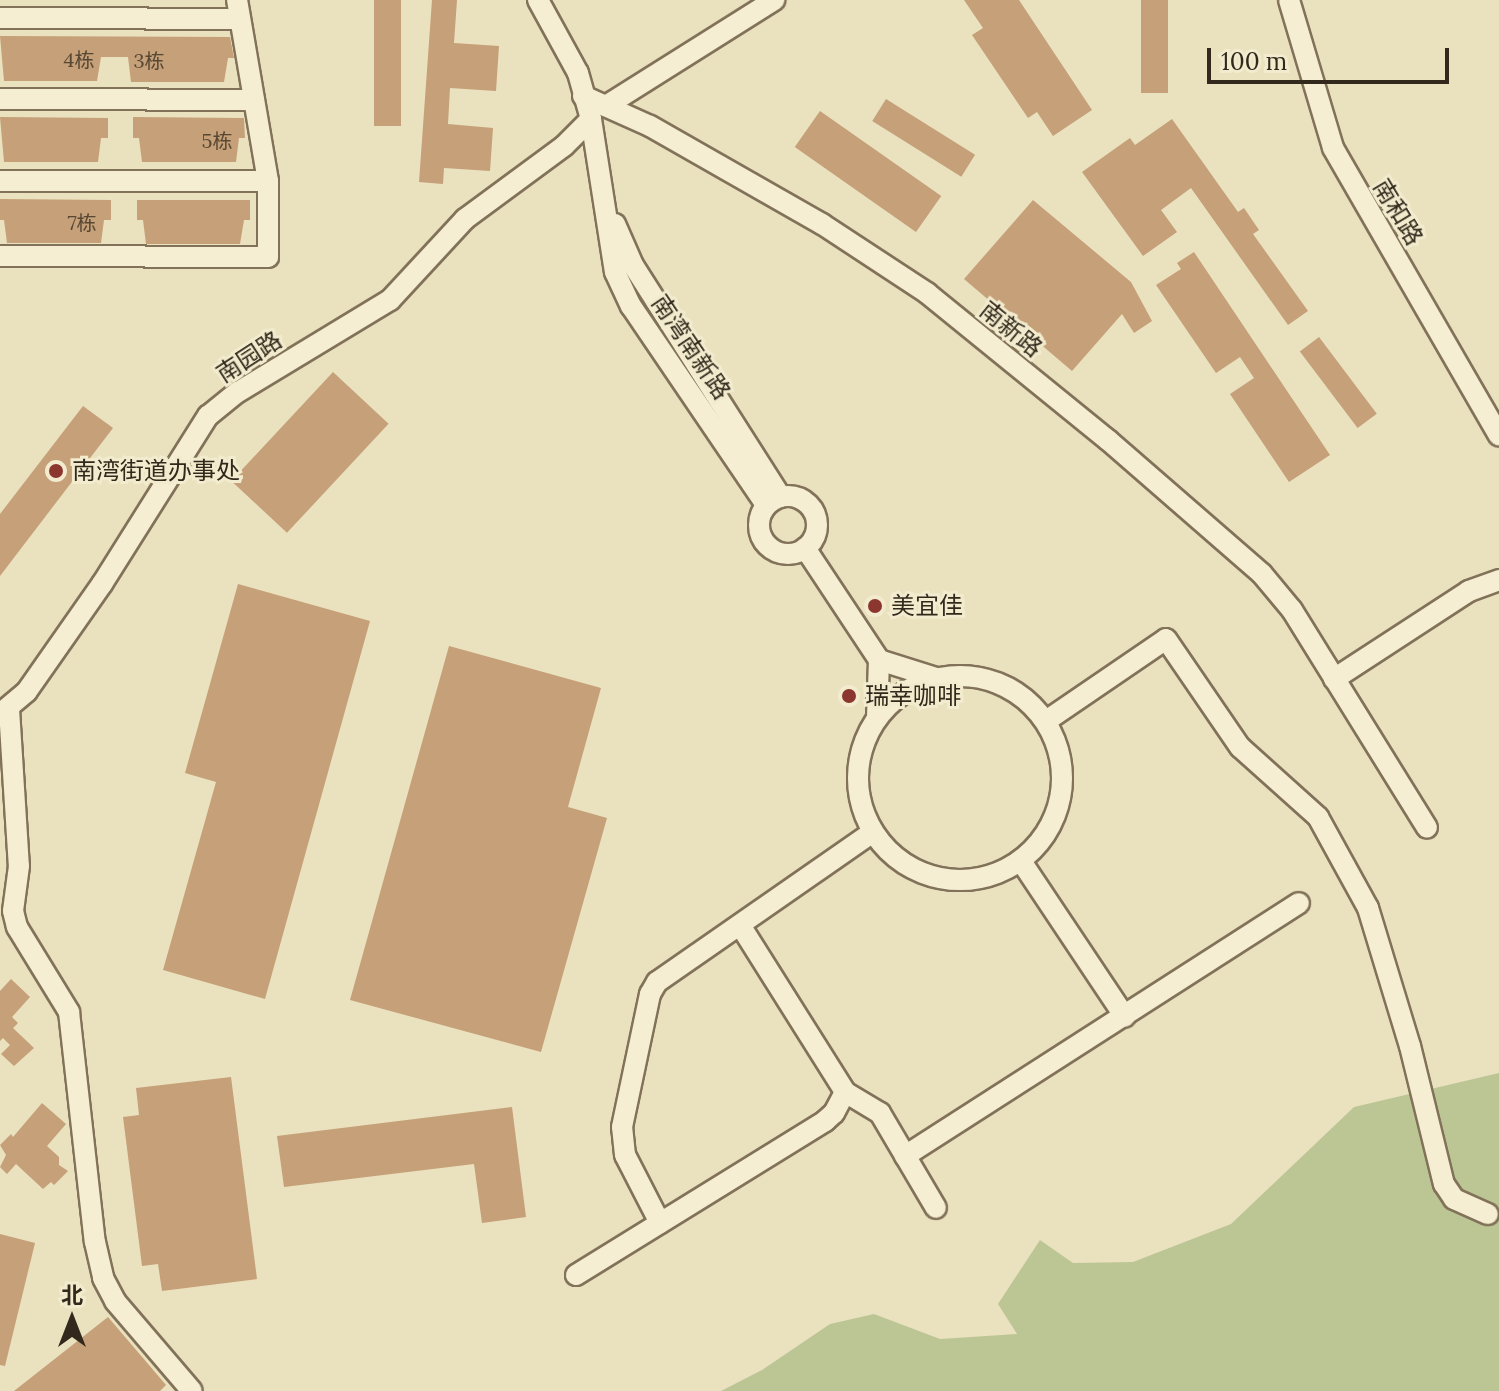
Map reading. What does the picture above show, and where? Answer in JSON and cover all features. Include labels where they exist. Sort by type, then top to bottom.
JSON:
[{"type":"street","name":"南湾南新路","points":[[538,0],[578,73],[583,96],[599,113],[606,204],[633,265],[774,501]]},
{"type":"street","name":"南园路","points":[[4,711],[27,691],[102,584],[208,416],[238,392],[390,300],[465,219],[564,146],[599,113],[774,0]]},
{"type":"street","name":"南和路","points":[[1289,0],[1333,148],[1499,436]]},
{"type":"street","points":[[0,18],[239,9],[268,181],[268,257],[0,256]]},
{"type":"street","points":[[0,99],[254,100]]},
{"type":"street","name":"南新路","points":[[599,113],[650,126],[822,224],[927,293],[1108,440],[1262,574],[1292,610],[1427,828]]},
{"type":"street","points":[[0,181],[268,181]]},
{"type":"street","points":[[798,498],[813,510],[817,526],[805,548],[787,553],[770,547],[762,539],[759,522],[774,501],[798,498]]},
{"type":"street","points":[[805,548],[879,660],[877,718]]},
{"type":"street","points":[[1336,682],[1469,591],[1499,580]]},
{"type":"street","points":[[1046,721],[1166,639],[1240,747],[1318,817],[1368,908],[1410,1046],[1444,1184],[1454,1199],[1488,1214]]},
{"type":"street","points":[[879,660],[937,679]]},
{"type":"street","points":[[963,676],[994,682],[1023,698],[1046,721],[1061,762],[1059,806],[1044,838],[1021,861],[986,877],[937,878],[905,864],[873,832],[861,802],[858,767],[862,748],[877,718],[903,693],[937,679],[963,676]]},
{"type":"street","points":[[4,711],[19,866],[13,911],[17,927],[69,1012],[95,1242],[103,1278],[115,1301],[192,1391]]},
{"type":"street","points":[[660,1223],[625,1155],[622,1127],[650,994],[657,982],[873,832]]},
{"type":"street","points":[[1021,861],[1125,1017]]},
{"type":"street","points":[[905,1156],[1299,903]]},
{"type":"street","points":[[740,925],[845,1092],[880,1113],[936,1208]]},
{"type":"street","points":[[576,1275],[825,1121],[834,1113],[845,1092]]},
{"type":"green space","points":[[1499,1073],[1499,1391],[721,1391],[762,1370],[830,1324],[874,1314],[940,1339],[1017,1334],[998,1304],[1040,1240],[1073,1263],[1133,1262],[1231,1224],[1354,1107]]},
{"type":"building","points":[[374,0],[401,0],[401,126],[374,126]]},
{"type":"building","points":[[432,0],[457,0],[454,43],[499,46],[496,91],[450,88],[448,124],[493,128],[490,171],[444,168],[443,184],[419,182]]},
{"type":"building","points":[[964,0],[1019,0],[1092,110],[1053,136],[1037,112],[1028,118],[972,35],[983,28]]},
{"type":"building","points":[[1141,0],[1168,0],[1168,93],[1141,93]]},
{"type":"building","points":[[0,36],[230,37],[234,58],[228,58],[224,82],[131,82],[128,57],[101,57],[97,81],[4,81]]},
{"type":"building","points":[[886,99],[975,155],[961,177],[872,121]]},
{"type":"building","points":[[820,111],[941,196],[916,232],[795,147]]},
{"type":"building","points":[[0,117],[108,118],[108,138],[101,138],[98,162],[4,162]]},
{"type":"building","points":[[133,117],[244,118],[245,138],[239,138],[236,162],[142,162],[139,138],[133,138]]},
{"type":"building","points":[[1172,119],[1238,212],[1244,208],[1259,230],[1253,234],[1308,311],[1288,325],[1191,188],[1161,210],[1177,232],[1143,256],[1082,172],[1130,138],[1135,145]]},
{"type":"building","points":[[0,199],[111,200],[111,220],[104,220],[101,243],[7,243],[4,220],[0,220]]},
{"type":"building","points":[[137,200],[250,200],[250,220],[244,220],[240,244],[146,244],[143,220],[137,220]]},
{"type":"building","points":[[1033,200],[1131,282],[1152,321],[1134,333],[1122,314],[1072,371],[964,279]]},
{"type":"building","points":[[1194,252],[1330,455],[1289,482],[1230,394],[1254,378],[1240,357],[1216,373],[1156,285],[1181,269],[1177,263]]},
{"type":"building","points":[[1319,337],[1377,414],[1358,428],[1300,351]]},
{"type":"building","points":[[333,372],[389,424],[287,533],[231,481]]},
{"type":"building","name":"南湾街道办事处","points":[[83,406],[113,428],[0,576],[0,514]]},
{"type":"building","points":[[238,584],[370,621],[265,999],[163,970],[216,782],[185,773]]},
{"type":"building","points":[[449,646],[601,688],[568,807],[607,818],[541,1052],[350,1000]]},
{"type":"building","points":[[11,979],[30,997],[12,1017],[18,1023],[13,1028],[34,1048],[14,1066],[1,1054],[10,1045],[3,1038],[0,1041],[0,991]]},
{"type":"building","points":[[231,1077],[257,1279],[162,1291],[158,1264],[142,1266],[123,1117],[139,1115],[136,1088]]},
{"type":"building","points":[[42,1103],[66,1124],[47,1146],[59,1157],[59,1165],[68,1171],[54,1185],[51,1182],[43,1189],[16,1164],[7,1174],[0,1167],[6,1155],[0,1145],[11,1134],[13,1137]]},
{"type":"building","points":[[512,1107],[526,1217],[482,1223],[474,1164],[284,1187],[277,1136]]},
{"type":"building","points":[[0,1234],[35,1243],[5,1366],[0,1365]]},
{"type":"building","points":[[108,1317],[166,1385],[160,1391],[14,1391]]},
{"type":"place","name":"南湾街道办事处","points":[[56,471]]},
{"type":"place","name":"美宜佳","points":[[875,606]]},
{"type":"place","name":"瑞幸咖啡","points":[[849,696]]}]
